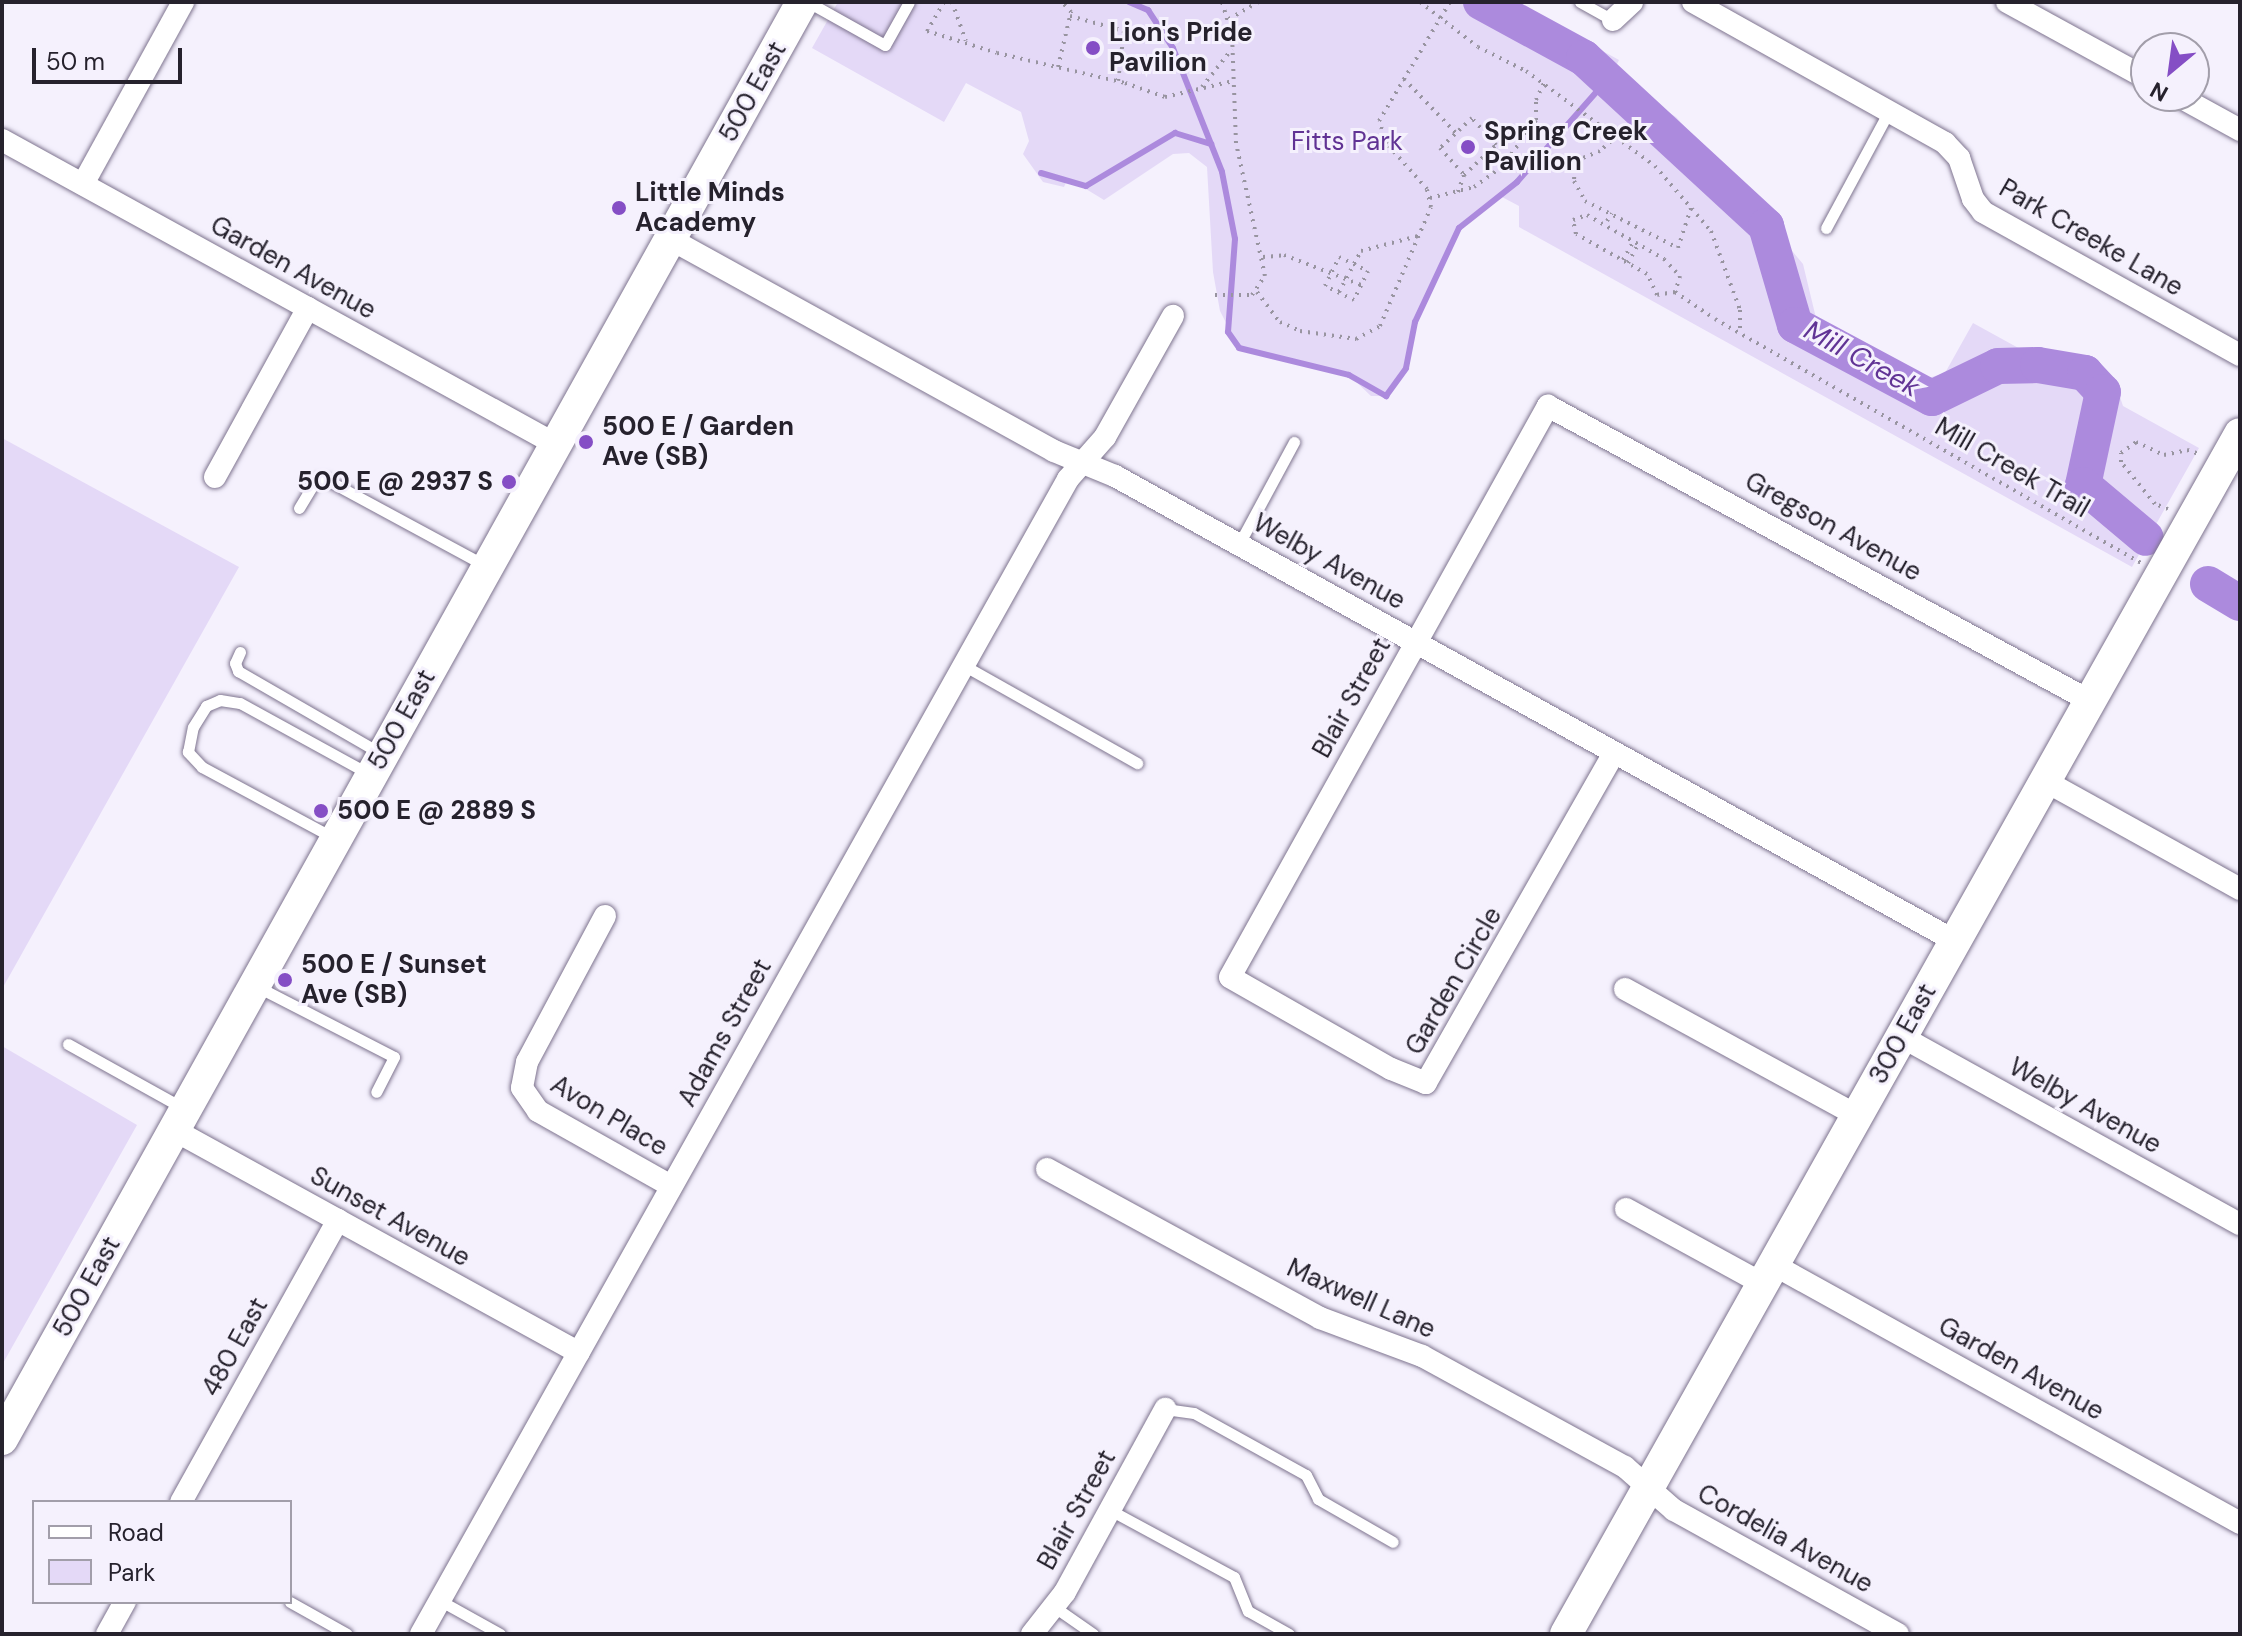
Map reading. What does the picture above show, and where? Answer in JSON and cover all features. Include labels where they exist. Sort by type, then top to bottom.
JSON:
[{"type":"street","points":[[83,184],[183,2]]},
{"type":"street","name":"500 East","points":[[2,1439],[802,2]]},
{"type":"street","points":[[1613,20],[1632,2]]},
{"type":"street","name":"Park Creeke Lane","points":[[1693,2],[1953,150],[1973,199],[1983,212],[2240,355]]},
{"type":"street","points":[[2007,2],[2130,69]]},
{"type":"street","points":[[2207,112],[2240,130]]},
{"type":"street","name":"Garden Avenue","points":[[2,140],[557,445]]},
{"type":"street","name":"Welby Avenue","points":[[672,240],[1239,544],[1955,941]]},
{"type":"street","points":[[215,477],[308,308]]},
{"type":"street","name":"Adams Street","points":[[421,1634],[1068,479],[1105,437],[1173,316]]},
{"type":"street","name":"Blair Street","points":[[1230,977],[1548,406]]},
{"type":"street","name":"Gregson Avenue","points":[[1548,406],[2090,701]]},
{"type":"street","name":"300 East","points":[[1566,1634],[2240,434]]},
{"type":"street","name":"Garden Circle","points":[[1230,977],[1391,1069],[1426,1083],[1614,753]]},
{"type":"street","points":[[2045,781],[2240,889]]},
{"type":"street","name":"Avon Place","points":[[605,916],[527,1062],[522,1088],[538,1111],[671,1186]]},
{"type":"street","points":[[1625,989],[1858,1116]]},
{"type":"street","name":"Welby Avenue","points":[[1902,1037],[2240,1224]]},
{"type":"street","name":"Sunset Avenue","points":[[180,1120],[338,1220],[579,1353]]},
{"type":"street","name":"Maxwell Lane","points":[[1047,1169],[1320,1318],[1422,1356],[1625,1467],[1649,1488]]},
{"type":"street","name":"Garden Avenue","points":[[1626,1209],[1768,1275],[2240,1523]]},
{"type":"street","name":"480 East","points":[[182,1500],[338,1220]]},
{"type":"street","name":"Blair Street","points":[[1032,1634],[1110,1510],[1165,1409]]},
{"type":"street","name":"Cordelia Avenue","points":[[1649,1488],[1674,1510],[1898,1634]]},
{"type":"street","points":[[107,1634],[124,1604]]},
{"type":"lane","points":[[808,2],[885,45],[909,2]]},
{"type":"lane","points":[[1580,2],[1613,20]]},
{"type":"lane","points":[[1826,228],[1889,111]]},
{"type":"lane","points":[[1239,544],[1294,442]]},
{"type":"lane","points":[[299,508],[316,480],[327,480],[488,567]]},
{"type":"lane","points":[[240,652],[235,663],[238,671],[377,764]]},
{"type":"lane","points":[[963,665],[1137,763]]},
{"type":"lane","points":[[335,839],[202,767],[188,752],[193,727],[206,706],[220,700],[240,703],[377,764]]},
{"type":"lane","points":[[254,985],[394,1057],[376,1092]]},
{"type":"lane","points":[[68,1044],[180,1120]]},
{"type":"lane","points":[[1165,1409],[1194,1413],[1306,1475],[1318,1499],[1393,1542]]},
{"type":"lane","points":[[1110,1510],[1234,1577],[1248,1611],[1289,1634]]},
{"type":"lane","points":[[439,1600],[500,1634]]},
{"type":"lane","points":[[292,1603],[347,1634]]},
{"type":"lane","points":[[1053,1605],[1093,1634]]},
{"type":"path","points":[[944,2],[927,31],[1118,81],[1165,97],[1233,81]]},
{"type":"path","points":[[952,2],[966,41]]},
{"type":"path","points":[[1058,67],[1070,16],[1062,2]]},
{"type":"path","points":[[1215,295],[1241,296],[1257,292],[1265,276],[1236,143],[1232,49],[1229,19],[1222,2]]},
{"type":"path","points":[[1229,19],[1259,2]]},
{"type":"path","points":[[1420,2],[1440,21],[1544,83],[1600,123],[1692,205],[1711,231],[1740,310],[1740,333]]},
{"type":"path","points":[[1257,292],[1289,328],[1366,338],[1388,313],[1422,235],[1430,198],[1378,127],[1450,2]]},
{"type":"path","points":[[1070,16],[1124,31],[1118,81]]},
{"type":"path","points":[[1202,87],[1232,49]]},
{"type":"path","points":[[1404,79],[1456,133]]},
{"type":"path","points":[[1430,198],[1458,192],[1489,178],[1513,155],[1536,120],[1536,100],[1544,83]]},
{"type":"path","points":[[1458,192],[1464,175],[1496,145],[1472,118],[1440,148],[1464,175]]},
{"type":"path","points":[[1617,136],[1572,166],[1585,201],[1678,248],[1692,205]]},
{"type":"path","points":[[1607,221],[1612,213]]},
{"type":"path","points":[[1636,243],[1626,262],[1576,234],[1573,220],[1587,215],[1636,243],[1675,269],[1680,281],[1675,292]]},
{"type":"path","points":[[1339,292],[1361,251],[1422,235]]},
{"type":"path","points":[[1262,257],[1284,255],[1332,271],[1361,285]]},
{"type":"path","points":[[1339,257],[1353,264],[1368,271],[1354,300],[1325,286],[1339,257]]},
{"type":"path","name":"Mill Creek Trail","points":[[1626,262],[1647,274],[1657,295],[1675,292],[1740,333],[2143,564]]},
{"type":"path","points":[[2168,509],[2155,504],[2121,462],[2121,453],[2136,442],[2164,455],[2187,450],[2220,465]]},
{"type":"green space","name":"Fitts Park","points":[[838,2],[1514,2],[1619,60],[1611,76],[1676,117],[1743,192],[1766,205],[1762,215],[1803,264],[1816,318],[1925,379],[1945,373],[1973,323],[2033,356],[2099,368],[2116,385],[2123,406],[2199,448],[2132,567],[1519,227],[1519,206],[1502,197],[1459,228],[1415,322],[1406,368],[1386,396],[1371,396],[1349,375],[1239,348],[1220,311],[1213,272],[1207,167],[1189,153],[1173,154],[1104,200],[1068,178],[1064,187],[1043,182],[1023,154],[1029,141],[1021,112],[966,83],[944,122],[812,48]]},
{"type":"green space","points":[[2,438],[239,567],[2,989]]},
{"type":"green space","points":[[2,1046],[137,1125],[2,1365]]},
{"type":"waterway","points":[[1129,2],[1148,10],[1173,48],[1222,172],[1235,239],[1228,332],[1239,348],[1349,375],[1386,396],[1406,368],[1415,322],[1459,228],[1517,182],[1607,80]]},
{"type":"waterway","name":"Mill Creek","points":[[1481,2],[1584,58],[1766,226],[1795,325],[1932,398],[1998,366],[2038,365],[2085,373],[2103,392],[2083,485],[2146,538]]},
{"type":"waterway","points":[[1041,173],[1086,186],[1175,133],[1211,144]]},
{"type":"waterway","name":"Mill Creek","points":[[2208,584],[2240,603]]},
{"type":"place","name":"Lion's Pride Pavilion","points":[[1093,48]]},
{"type":"place","name":"Spring Creek Pavilion","points":[[1468,147]]},
{"type":"place","name":"Little Minds Academy","points":[[619,208]]},
{"type":"place","name":"500 E / Garden Ave (SB)","points":[[586,442]]},
{"type":"place","name":"500 E @ 2937 S","points":[[509,482]]},
{"type":"place","name":"500 E @ 2889 S","points":[[321,811]]},
{"type":"place","name":"500 E / Sunset Ave (SB)","points":[[285,980]]}]
